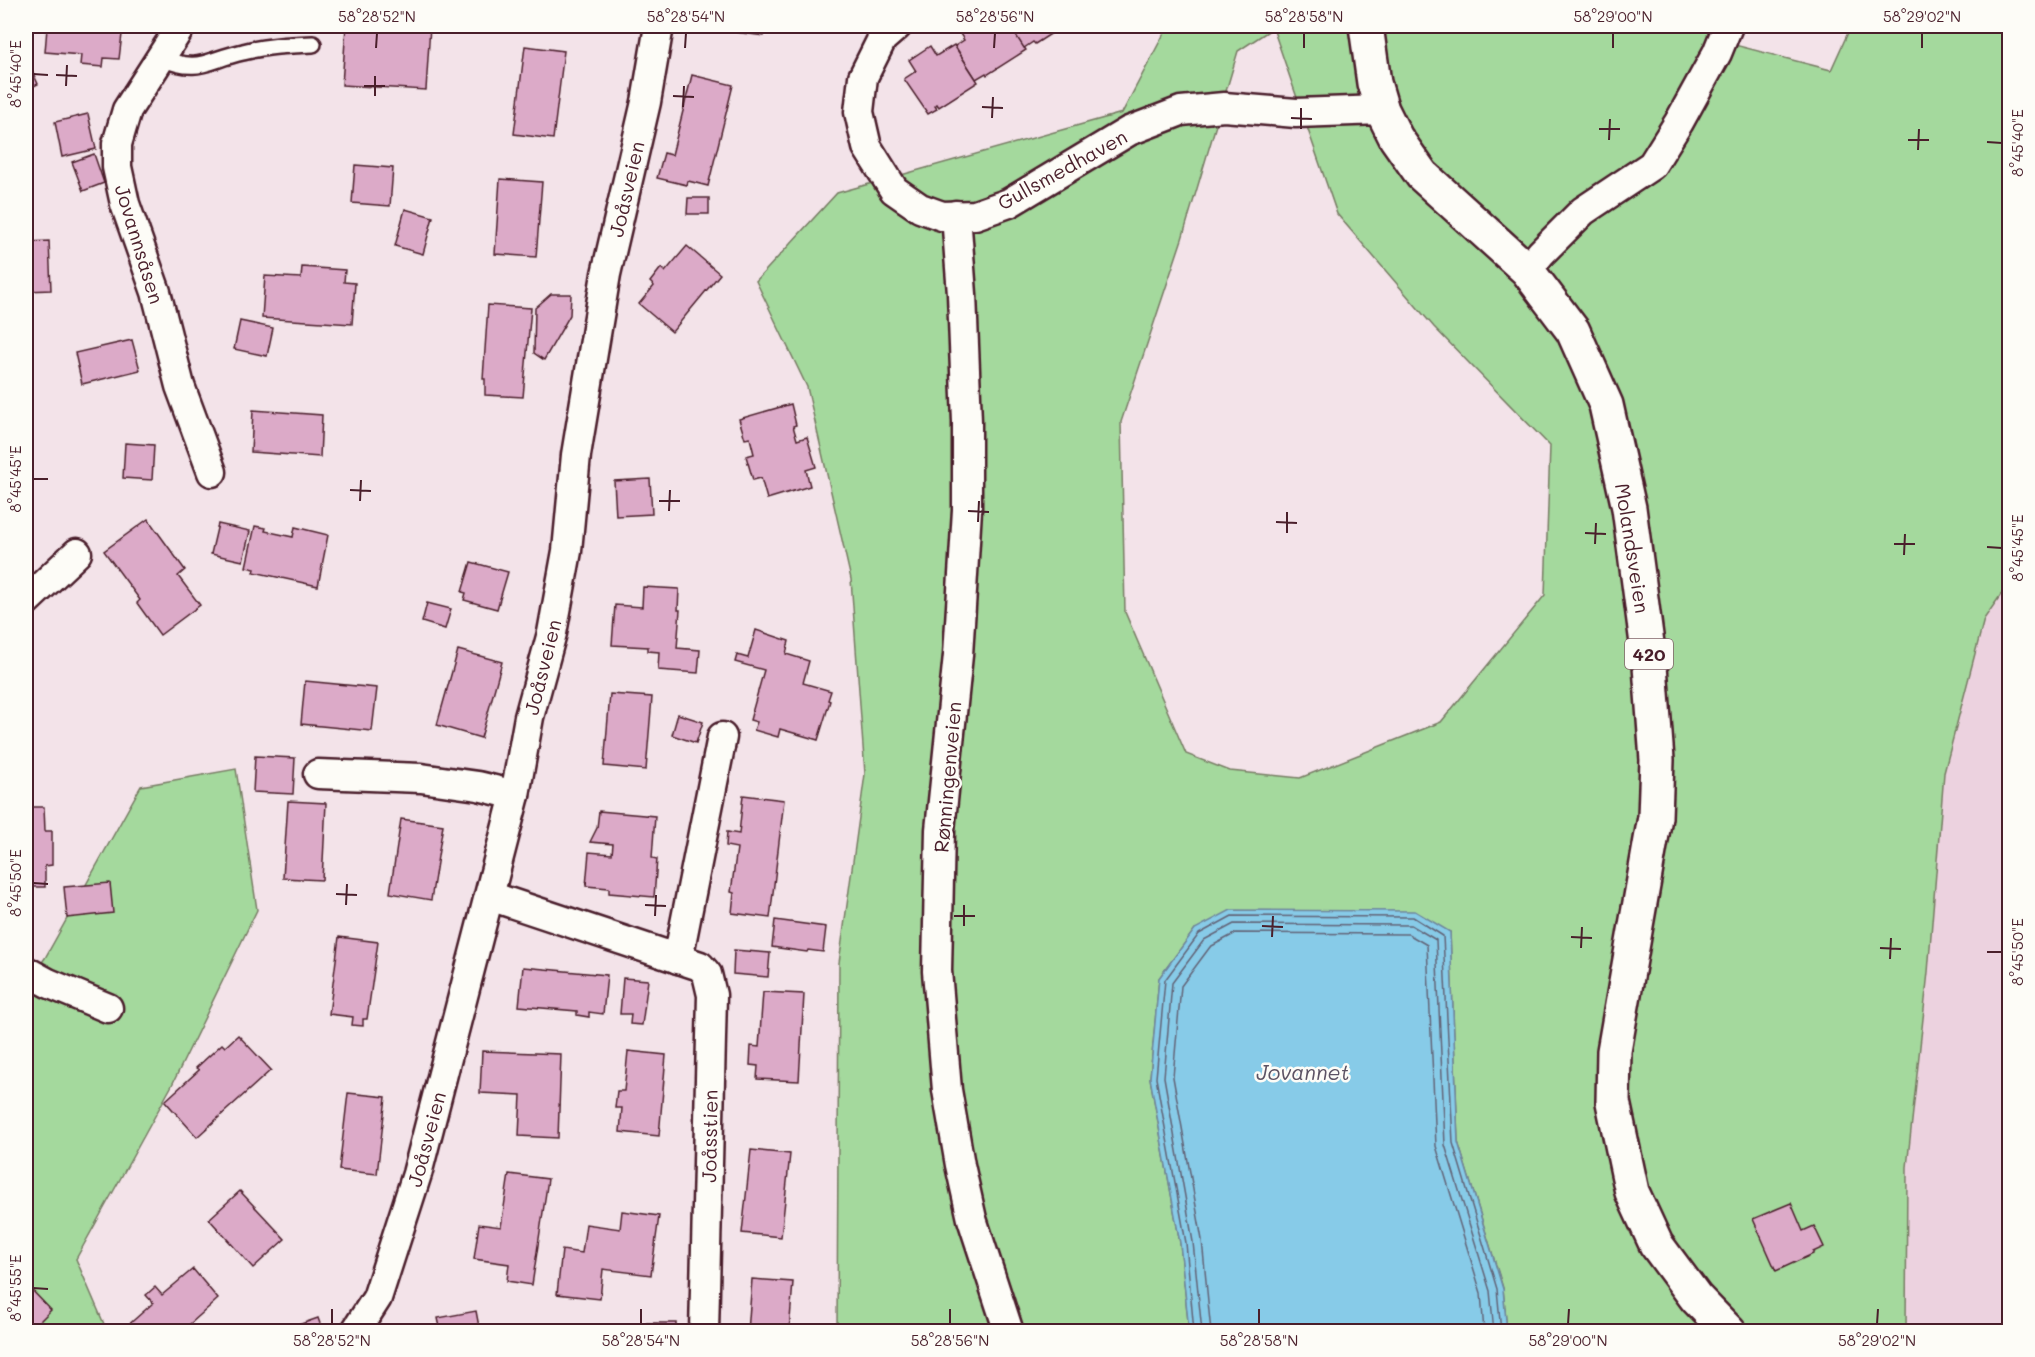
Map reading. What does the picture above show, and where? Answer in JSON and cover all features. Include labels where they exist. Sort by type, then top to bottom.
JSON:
[{"type":"main road","name":"Molandsveien","points":[[1366,26],[1374,83],[1382,110],[1396,138],[1422,175],[1527,270],[1573,331],[1606,405],[1629,508],[1650,666],[1657,760],[1655,817],[1614,1051],[1613,1102],[1632,1192],[1656,1244],[1696,1298],[1729,1332]]},
{"type":"street","name":"Jovannsåsen","points":[[181,26],[127,110],[117,144],[117,167],[125,204],[156,292],[180,386],[212,472]]},
{"type":"street","name":"Joåsveien","points":[[377,1298],[417,1174],[490,896],[515,795],[529,717],[552,633],[567,551],[576,455],[606,274],[646,102],[659,26]]},
{"type":"street","name":"Gullsmedhaven","points":[[897,26],[882,39],[863,77],[859,112],[867,147],[894,190],[920,208],[942,216],[975,215],[1009,203],[1129,131],[1181,111],[1224,107],[1296,113],[1382,110]]},
{"type":"street","points":[[1527,270],[1583,211],[1652,165],[1679,123],[1717,53],[1728,26]]},
{"type":"street","name":"Rønningenveien","points":[[956,215],[967,422],[967,510],[958,655],[940,830],[937,971],[947,1090],[960,1165],[972,1219],[1009,1332]]},
{"type":"street","points":[[26,601],[77,553]]},
{"type":"street","points":[[678,959],[722,737]]},
{"type":"street","points":[[318,774],[421,778],[478,786],[515,795]]},
{"type":"street","name":"Joåsstien","points":[[490,896],[700,966],[707,974],[712,995],[704,1332]]},
{"type":"street","points":[[26,971],[48,983],[108,1008]]},
{"type":"street","points":[[355,1332],[377,1298]]},
{"type":"street","points":[[377,1298],[380,1332]]},
{"type":"lane","points":[[160,58],[178,65],[190,66],[207,64],[240,52],[278,45],[314,44]]},
{"type":"shaded area","points":[[2009,583],[2009,1331],[1906,1332],[1907,1167],[1928,972],[1944,773],[1984,619]]},
{"type":"green space","points":[[1168,26],[1718,26],[1723,42],[1831,70],[1851,26],[2009,26],[2009,583],[1984,619],[1944,773],[1928,972],[1907,1167],[1906,1331],[1507,1331],[1503,1288],[1458,1142],[1450,932],[1195,929],[1159,978],[1150,1078],[1180,1243],[1189,1331],[837,1331],[839,963],[865,774],[851,579],[807,387],[756,281],[837,193],[1122,113]],"holes":[[[1273,28],[1337,214],[1434,327],[1550,446],[1545,595],[1441,722],[1300,778],[1230,771],[1186,754],[1125,612],[1121,422],[1182,239],[1238,51]]]},
{"type":"green space","points":[[236,769],[257,910],[171,1087],[76,1259],[107,1331],[26,1331],[26,985],[45,958],[141,786]]},
{"type":"water","name":"Jovannet","points":[[1231,910],[1415,911],[1450,932],[1458,1142],[1503,1289],[1507,1331],[1189,1331],[1180,1243],[1150,1078],[1159,978],[1195,929]]},
{"type":"building","points":[[26,26],[123,26],[119,59],[104,58],[103,67],[80,65],[81,55],[45,52],[47,28]]},
{"type":"building","points":[[346,26],[430,26],[426,90],[342,85]]},
{"type":"building","points":[[704,26],[765,26],[764,36],[704,28]]},
{"type":"building","points":[[962,26],[1010,26],[1026,50],[987,75],[986,73],[976,79],[955,46],[964,40],[957,29]]},
{"type":"building","points":[[1010,26],[1063,26],[1035,44],[1033,42],[1024,48]]},
{"type":"building","points":[[954,45],[978,82],[939,107],[937,104],[935,106],[937,109],[928,114],[904,79],[916,71],[909,60],[930,46],[936,56]]},
{"type":"building","points":[[525,46],[564,51],[553,139],[514,134]]},
{"type":"building","points":[[26,58],[38,84],[26,90]]},
{"type":"building","points":[[692,75],[733,85],[708,186],[688,181],[687,185],[657,178],[664,153],[672,155]]},
{"type":"building","points":[[88,114],[96,149],[62,157],[55,122]]},
{"type":"building","points":[[94,154],[104,183],[83,191],[72,162]]},
{"type":"building","points":[[355,165],[393,168],[390,206],[352,203]]},
{"type":"building","points":[[500,179],[542,182],[536,257],[495,254]]},
{"type":"building","points":[[688,198],[709,198],[709,214],[687,214]]},
{"type":"building","points":[[405,209],[433,217],[423,254],[395,246]]},
{"type":"building","points":[[49,241],[51,290],[26,291],[26,242]]},
{"type":"building","points":[[687,246],[720,274],[672,332],[639,304],[654,286],[650,282],[661,268],[665,272]]},
{"type":"building","points":[[302,267],[345,270],[344,282],[355,283],[352,324],[262,318],[265,276],[301,278]]},
{"type":"building","points":[[551,294],[571,294],[570,315],[544,360],[534,353],[535,308]]},
{"type":"building","points":[[488,305],[531,308],[523,397],[485,395],[485,379],[483,379]]},
{"type":"building","points":[[240,321],[273,328],[267,356],[234,349]]},
{"type":"building","points":[[132,340],[140,370],[82,384],[75,353]]},
{"type":"building","points":[[791,404],[797,440],[807,437],[816,467],[806,470],[810,486],[767,499],[761,478],[753,480],[746,456],[754,454],[750,438],[745,439],[739,419]]},
{"type":"building","points":[[253,410],[322,415],[320,457],[251,452]]},
{"type":"building","points":[[125,443],[154,445],[152,480],[123,478]]},
{"type":"building","points":[[650,479],[652,514],[616,516],[614,481]]},
{"type":"building","points":[[148,519],[185,570],[178,576],[200,605],[160,635],[137,603],[140,600],[104,551]]},
{"type":"building","points":[[218,524],[250,531],[243,561],[211,554]]},
{"type":"building","points":[[255,526],[266,528],[265,531],[293,537],[295,527],[328,535],[318,586],[254,572],[255,569],[246,567]]},
{"type":"building","points":[[471,562],[508,572],[497,609],[464,600],[466,593],[462,592]]},
{"type":"building","points":[[643,587],[679,589],[677,648],[700,650],[698,673],[658,670],[659,652],[648,651],[648,647],[612,645],[615,605],[642,607]]},
{"type":"building","points":[[427,603],[451,609],[445,629],[422,622]]},
{"type":"building","points":[[756,630],[789,641],[786,654],[809,661],[803,683],[831,691],[818,740],[780,729],[778,737],[754,730],[757,722],[750,720],[764,670],[735,662],[737,655],[748,658]]},
{"type":"building","points":[[458,650],[502,662],[481,738],[437,725]]},
{"type":"building","points":[[305,681],[377,688],[372,731],[301,724]]},
{"type":"building","points":[[610,694],[652,697],[646,770],[604,766]]},
{"type":"building","points":[[678,714],[703,722],[696,743],[672,735]]},
{"type":"building","points":[[255,756],[295,758],[293,794],[253,792]]},
{"type":"building","points":[[743,795],[784,800],[770,918],[732,913],[734,893],[731,892],[737,848],[726,846],[727,832],[739,834]]},
{"type":"building","points":[[288,801],[326,803],[322,880],[283,878]]},
{"type":"building","points":[[26,807],[44,807],[45,831],[52,831],[52,865],[45,866],[45,887],[26,887]]},
{"type":"building","points":[[599,811],[655,816],[652,858],[657,859],[654,897],[609,893],[609,888],[586,886],[589,852],[612,854],[613,844],[590,842],[597,828]]},
{"type":"building","points":[[401,819],[443,825],[431,900],[390,893]]},
{"type":"building","points":[[110,883],[113,913],[67,918],[64,887]]},
{"type":"building","points":[[775,920],[826,927],[823,952],[772,947]]},
{"type":"building","points":[[339,937],[378,942],[367,1019],[363,1019],[363,1026],[352,1025],[353,1017],[329,1014]]},
{"type":"building","points":[[734,950],[770,953],[768,977],[733,974]]},
{"type":"building","points":[[523,967],[607,975],[603,1014],[589,1012],[589,1017],[577,1015],[577,1011],[519,1006]]},
{"type":"building","points":[[623,978],[648,980],[642,1025],[630,1024],[631,1014],[620,1014]]},
{"type":"building","points":[[763,992],[804,994],[799,1081],[757,1079],[758,1066],[750,1065],[751,1046],[759,1047]]},
{"type":"building","points":[[238,1035],[271,1070],[197,1137],[165,1101],[199,1070],[196,1068],[222,1044],[225,1047]]},
{"type":"building","points":[[482,1051],[561,1054],[558,1138],[519,1136],[521,1095],[480,1093]]},
{"type":"building","points":[[628,1051],[666,1055],[659,1136],[620,1132],[622,1108],[615,1108],[617,1091],[624,1091]]},
{"type":"building","points":[[348,1093],[386,1097],[377,1174],[339,1170]]},
{"type":"building","points":[[751,1150],[790,1154],[781,1237],[742,1233]]},
{"type":"building","points":[[509,1174],[548,1179],[532,1285],[507,1281],[509,1264],[474,1259],[479,1224],[501,1227]]},
{"type":"building","points":[[240,1191],[285,1239],[253,1268],[209,1219]]},
{"type":"building","points":[[1791,1203],[1803,1231],[1814,1226],[1824,1247],[1776,1271],[1753,1219]]},
{"type":"building","points":[[622,1211],[659,1216],[651,1275],[603,1269],[600,1299],[557,1294],[562,1250],[582,1253],[586,1224],[620,1229]]},
{"type":"building","points":[[193,1269],[218,1299],[181,1332],[130,1332],[126,1327],[153,1303],[146,1295],[155,1287],[162,1295]]},
{"type":"building","points":[[752,1279],[793,1282],[789,1332],[748,1332]]},
{"type":"building","points":[[26,1284],[51,1310],[29,1332],[26,1332]]},
{"type":"building","points":[[476,1311],[480,1332],[441,1332],[438,1318]]},
{"type":"building","points":[[318,1318],[323,1332],[281,1332],[281,1331]]},
{"type":"building","points":[[640,1323],[676,1323],[676,1332],[640,1332]]}]
